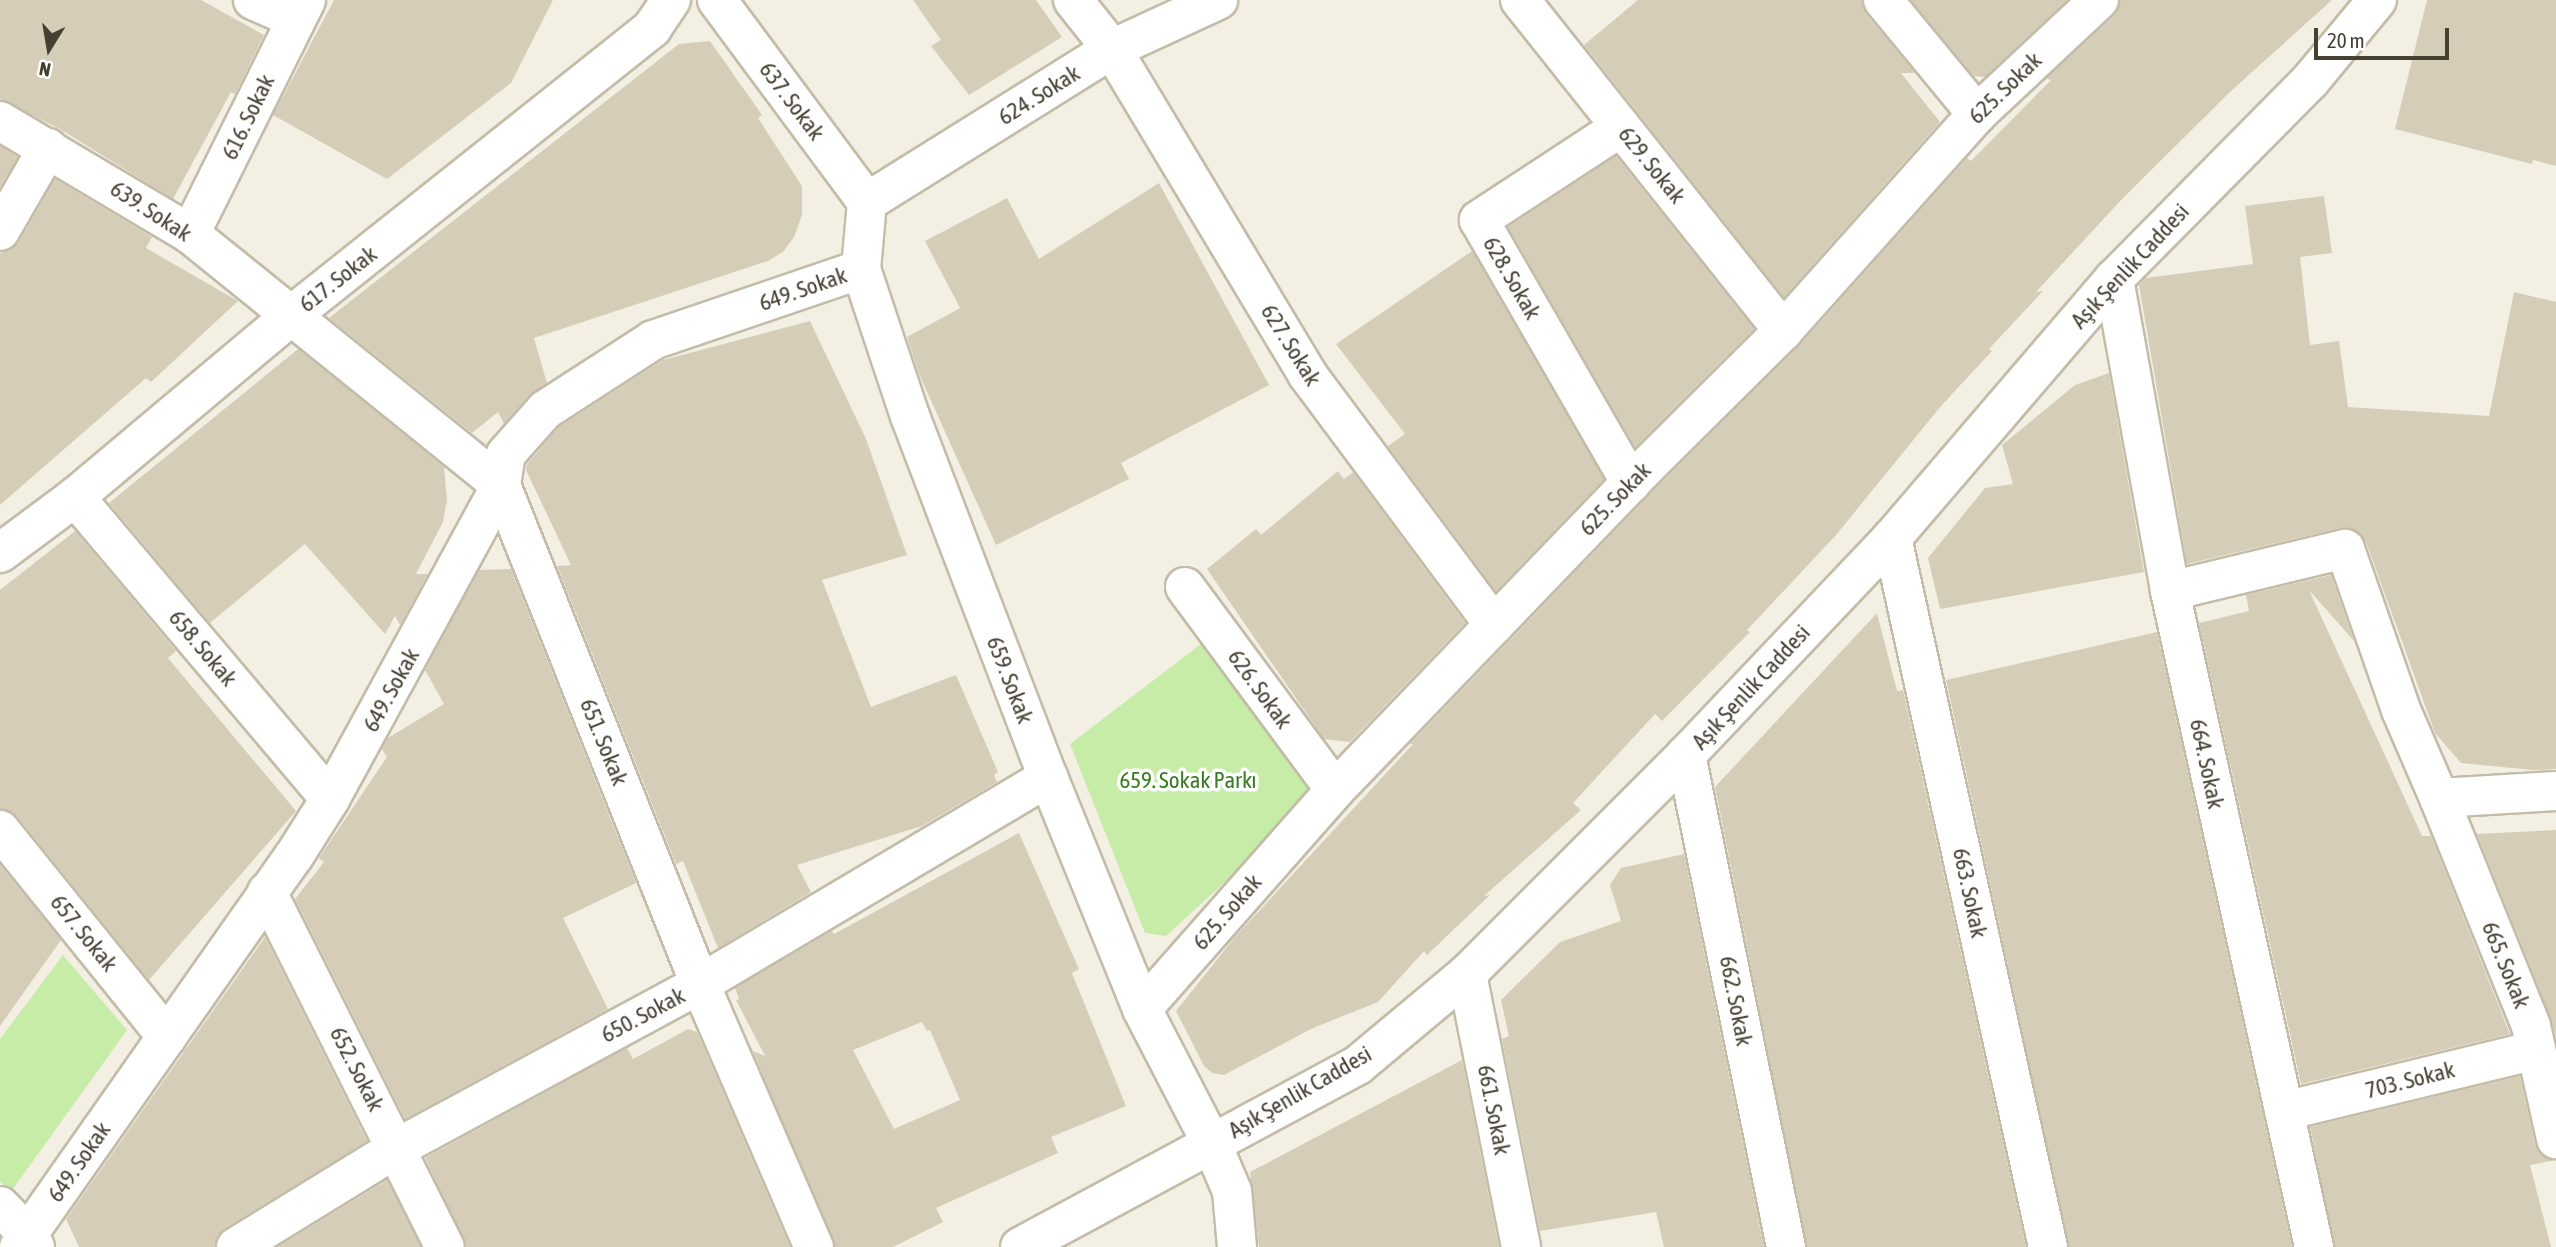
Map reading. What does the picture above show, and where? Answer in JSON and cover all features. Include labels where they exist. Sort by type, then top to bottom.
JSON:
[{"type":"street","points":[[253,0],[301,9]]},
{"type":"street","name":"617. Sokak","points":[[0,553],[75,497],[293,314],[652,29],[671,0]]},
{"type":"street","name":"637. Sokak","points":[[717,0],[867,202]]},
{"type":"street","name":"627. Sokak","points":[[1073,0],[1112,49],[1307,374],[1494,625]]},
{"type":"street","name":"624. Sokak","points":[[867,202],[1112,49],[1218,0]]},
{"type":"street","name":"629. Sokak","points":[[1520,0],[1783,331]]},
{"type":"street","points":[[1883,0],[1977,114]]},
{"type":"street","name":"625. Sokak","points":[[1142,1009],[1335,790],[1631,483],[1783,331],[1977,114],[2099,0]]},
{"type":"street","name":"Aşık Şenlik Caddesi","points":[[1020,1247],[1358,1065],[1467,974],[1686,755],[1892,538],[2114,279],[2310,81],[2377,0]]},
{"type":"street","name":"616. Sokak","points":[[190,234],[301,9]]},
{"type":"street","name":"639. Sokak","points":[[0,121],[190,234],[293,314]]},
{"type":"street","name":"628. Sokak","points":[[1621,127],[1479,220],[1631,483]]},
{"type":"street","points":[[0,230],[48,148]]},
{"type":"street","name":"659. Sokak","points":[[867,202],[861,270],[910,416],[1048,777],[1142,1009],[1211,1142],[1233,1191],[1237,1247]]},
{"type":"street","name":"649. Sokak","points":[[27,1243],[330,799],[501,485],[506,454],[545,410],[653,340],[861,270]]},
{"type":"street","name":"664. Sokak","points":[[2114,279],[2169,591],[2314,1247]]},
{"type":"street","name":"651. Sokak","points":[[293,314],[501,485],[700,984],[814,1247]]},
{"type":"street","name":"658. Sokak","points":[[75,497],[330,799]]},
{"type":"street","name":"663. Sokak","points":[[1892,538],[2048,1247]]},
{"type":"street","name":"665. Sokak","points":[[2169,591],[2345,549],[2401,710],[2531,1026],[2556,1139]]},
{"type":"street","name":"626. Sokak","points":[[1185,587],[1335,790]]},
{"type":"street","name":"662. Sokak","points":[[1686,755],[1786,1247]]},
{"type":"street","name":"650. Sokak","points":[[236,1247],[397,1149],[700,984],[1048,777]]},
{"type":"street","points":[[2439,798],[2556,791]]},
{"type":"street","name":"657. Sokak","points":[[0,830],[167,1037]]},
{"type":"street","name":"652. Sokak","points":[[267,892],[445,1247]]},
{"type":"street","name":"661. Sokak","points":[[1467,974],[1521,1247]]},
{"type":"street","name":"703. Sokak","points":[[2284,1111],[2536,1050]]},
{"type":"street","points":[[0,1206],[27,1243]]},
{"type":"green space","name":"659. Sokak Parkı","points":[[1201,644],[1317,784],[1311,803],[1166,936],[1145,933],[1070,744]]},
{"type":"green space","points":[[63,955],[127,1030],[10,1193],[0,1181],[0,1039]]},
{"type":"building","points":[[0,0],[201,0],[264,35],[235,94],[231,92],[173,199],[60,129],[0,99]]},
{"type":"building","points":[[334,0],[553,0],[511,83],[387,179],[273,115]]},
{"type":"building","points":[[913,0],[1036,0],[1062,37],[969,95],[931,46],[941,40]]},
{"type":"building","points":[[1638,0],[1862,0],[1866,14],[1915,73],[1901,73],[1940,122],[1784,297],[1584,45]]},
{"type":"building","points":[[1911,0],[2067,0],[1985,77],[1974,76]]},
{"type":"building","points":[[2120,0],[2332,0],[2231,91],[2123,198],[2036,292],[2043,291],[1989,349],[1992,351],[1941,406],[1836,535],[1747,630],[1750,632],[1662,721],[1655,714],[1573,803],[1581,810],[1484,896],[1490,895],[1427,955],[1424,951],[1378,1002],[1313,1028],[1224,1075],[1212,1073],[1204,1066],[1176,1011],[1235,937],[1413,744],[1410,744],[1661,483],[1799,346],[1967,158],[1971,161],[2051,80],[2046,79],[2114,16]]},
{"type":"building","points":[[2427,0],[2556,0],[2556,166],[2533,160],[2532,164],[2395,129]]},
{"type":"building","points":[[710,41],[762,115],[758,118],[802,186],[802,215],[794,237],[783,252],[768,261],[534,338],[547,383],[529,395],[504,424],[498,412],[472,433],[329,318],[679,44]]},
{"type":"building","points":[[0,146],[18,157],[0,187]]},
{"type":"building","points":[[1616,156],[1754,329],[1635,447],[1508,227]]},
{"type":"building","points":[[55,179],[152,237],[146,248],[238,301],[151,382],[146,378],[0,505],[0,253],[10,250],[19,242]]},
{"type":"building","points":[[1159,183],[1269,385],[1121,463],[1129,479],[996,545],[919,374],[907,337],[960,308],[925,241],[1007,198],[1039,259]]},
{"type":"building","points":[[2324,196],[2332,253],[2300,257],[2310,345],[2339,341],[2348,407],[2489,416],[2514,292],[2556,302],[2556,769],[2533,770],[2461,763],[2435,733],[2366,542],[2359,533],[2340,528],[2187,564],[2139,285],[2146,278],[2253,264],[2245,206]]},
{"type":"building","points":[[1472,251],[1604,479],[1496,591],[1388,446],[1405,434],[1336,344]]},
{"type":"building","points":[[810,321],[866,439],[907,555],[822,580],[871,707],[956,675],[998,772],[994,775],[997,782],[922,826],[797,865],[811,892],[718,948],[683,861],[676,864],[557,566],[571,565],[526,470],[527,464],[559,427],[663,360]]},
{"type":"building","points":[[298,349],[444,467],[447,500],[443,522],[416,574],[428,574],[400,625],[395,616],[385,634],[305,544],[210,623],[109,503]]},
{"type":"building","points":[[2109,373],[2144,572],[1940,609],[1928,558],[1985,488],[2013,484],[2002,445],[2075,385]]},
{"type":"building","points":[[1338,471],[1344,479],[1353,472],[1465,623],[1350,742],[1324,739],[1207,569],[1256,529],[1261,535]]},
{"type":"building","points":[[75,531],[176,651],[168,658],[296,811],[149,980],[17,816],[0,809],[0,590]]},
{"type":"building","points":[[511,569],[636,883],[563,918],[608,1009],[405,1119],[295,899],[324,862],[319,858],[387,757],[382,749],[388,738],[444,704],[425,670],[479,570]]},
{"type":"building","points":[[2331,575],[2354,641],[2309,590],[2422,836],[2431,836],[2510,1034],[2301,1084],[2199,623],[2249,611],[2246,595]]},
{"type":"building","points":[[1877,613],[1897,691],[1903,690],[2026,1247],[1807,1247],[1715,787]]},
{"type":"building","points":[[2157,632],[2292,1247],[2069,1247],[1946,680]]},
{"type":"building","points":[[2556,830],[2556,1038],[2551,1018],[2477,834]]},
{"type":"building","points":[[1019,833],[1079,969],[1072,973],[1126,1106],[1051,1137],[1058,1153],[936,1208],[943,1222],[893,1247],[835,1247],[753,1051],[765,1056],[736,1000],[739,999],[735,988],[832,931],[834,934]],"holes":[[[922,1022],[927,1031],[930,1030],[960,1100],[894,1129],[853,1050]]]},
{"type":"building","points":[[1684,854],[1764,1247],[1664,1247],[1656,1212],[1540,1231],[1502,1039],[1509,1036],[1501,1000],[1560,942],[1621,921],[1610,885],[1621,868]]},
{"type":"building","points":[[0,865],[61,940],[0,1026]]},
{"type":"building","points":[[265,937],[367,1141],[225,1228],[217,1236],[214,1247],[79,1247],[66,1219]]},
{"type":"building","points":[[688,1029],[697,1032],[790,1247],[467,1247],[425,1158],[627,1048],[633,1059]]},
{"type":"building","points":[[1462,1060],[1499,1247],[1259,1247],[1250,1172]]},
{"type":"building","points":[[2520,1076],[2535,1144],[2540,1154],[2556,1160],[2530,1165],[2551,1247],[2335,1247],[2310,1127]]},
{"type":"building","points":[[387,1180],[421,1247],[278,1247]]}]
